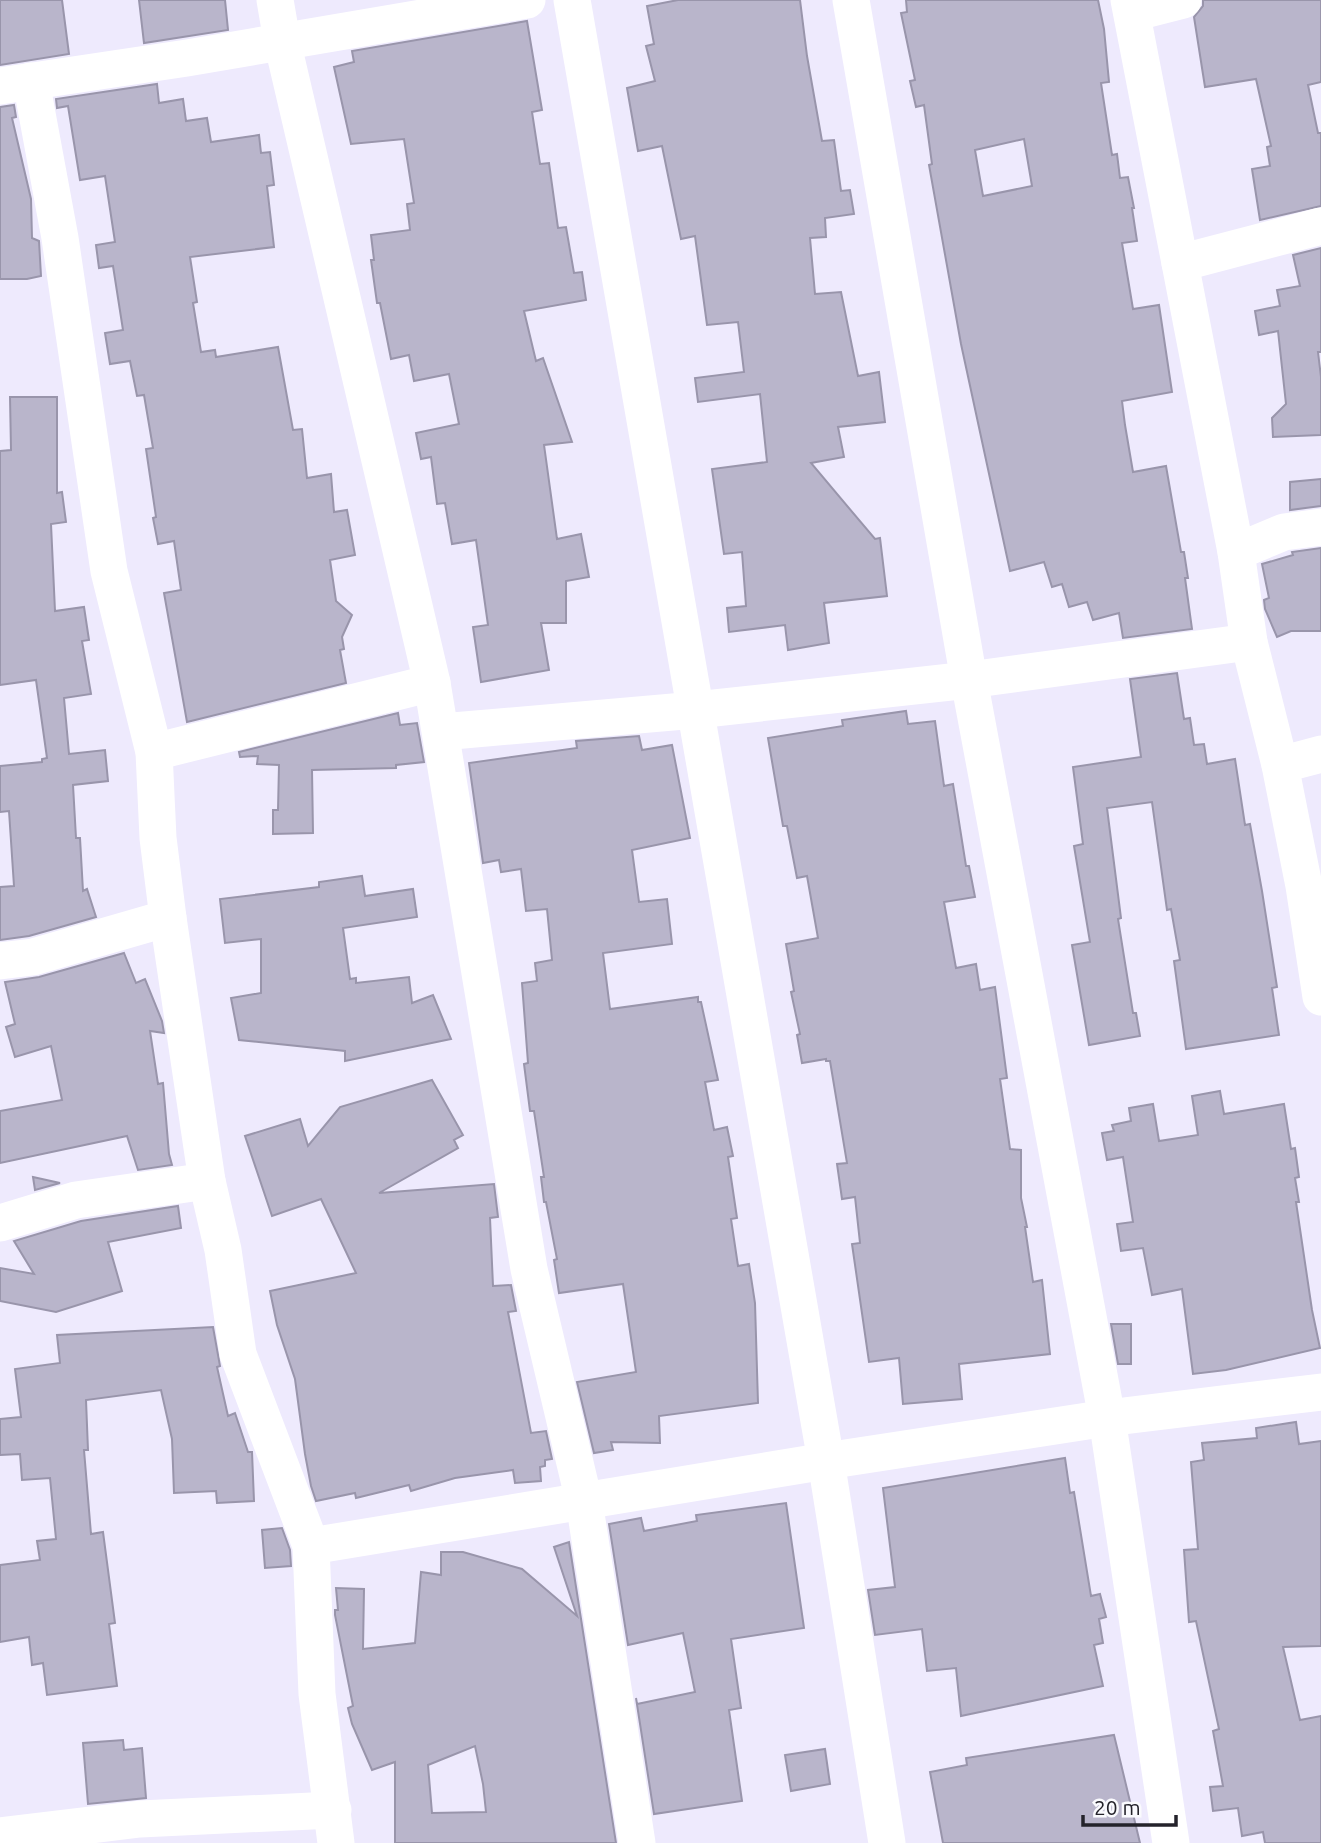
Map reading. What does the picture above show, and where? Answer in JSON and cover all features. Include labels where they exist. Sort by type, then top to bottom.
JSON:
[{"type":"street","points":[[275,0],[282,41],[432,683],[529,1269],[584,1501],[637,1843]]},
{"type":"street","points":[[0,1836],[140,1819],[335,1826],[317,1694],[311,1546],[238,1354],[223,1250],[207,1181],[168,918],[158,838],[154,752],[109,571],[60,238],[15,83],[187,58],[527,0]]},
{"type":"street","points":[[572,0],[826,1461],[887,1843]]},
{"type":"street","points":[[851,0],[969,680],[1107,1418],[1171,1843]]},
{"type":"street","points":[[1183,0],[1130,7],[1236,552],[1249,642],[1313,885],[1321,997]]},
{"type":"street","points":[[1180,263],[1320,229]]},
{"type":"street","points":[[1236,552],[1284,533],[1321,527]]},
{"type":"street","points":[[441,732],[696,710],[969,680],[1249,642]]},
{"type":"street","points":[[154,752],[432,683]]},
{"type":"street","points":[[1280,765],[1321,754]]},
{"type":"street","points":[[0,961],[33,957],[168,918]]},
{"type":"street","points":[[0,1223],[29,1212],[76,1200],[207,1181]]},
{"type":"street","points":[[311,1546],[826,1461],[1107,1418],[1321,1392]]},
{"type":"building","points":[[0,0],[62,0],[69,54],[0,65]]},
{"type":"building","points":[[139,0],[225,0],[228,30],[144,43]]},
{"type":"building","points":[[678,0],[800,0],[822,141],[834,140],[841,191],[850,190],[854,214],[825,218],[826,237],[810,238],[815,294],[841,292],[858,376],[879,372],[885,422],[838,427],[844,457],[811,463],[875,539],[880,538],[887,596],[824,603],[829,643],[788,650],[785,625],[729,632],[727,608],[746,606],[742,552],[724,554],[712,469],[767,462],[760,394],[698,402],[695,378],[744,372],[738,322],[707,325],[695,236],[681,239],[662,146],[638,151],[627,88],[655,81],[646,46],[654,44],[647,6]]},
{"type":"building","points":[[906,0],[1098,0],[1109,82],[1101,83],[1112,155],[1117,154],[1120,178],[1128,177],[1134,208],[1137,241],[1122,243],[1133,309],[1159,305],[1172,392],[1122,401],[1125,425],[1133,472],[1166,466],[1181,552],[1184,552],[1192,629],[1123,638],[1119,613],[1093,620],[1087,602],[1069,607],[1062,584],[1052,587],[1044,562],[1010,571],[961,344],[929,165],[932,164],[924,105],[916,107],[910,81],[915,80],[901,13],[907,12]],"holes":[[[1024,139],[1032,186],[983,196],[975,150]]]},
{"type":"building","points":[[1203,0],[1321,0],[1321,82],[1308,85],[1318,133],[1321,133],[1321,206],[1260,220],[1252,169],[1270,166],[1267,147],[1271,146],[1256,79],[1205,87],[1194,17],[1203,6]]},
{"type":"building","points":[[527,21],[542,110],[532,112],[540,164],[549,163],[558,228],[566,227],[574,273],[582,272],[586,300],[524,311],[536,361],[543,358],[572,442],[544,445],[557,539],[581,534],[589,577],[566,581],[566,623],[541,623],[549,670],[481,682],[473,627],[488,625],[476,540],[452,544],[445,503],[437,504],[431,457],[421,459],[416,433],[459,424],[449,374],[414,381],[409,355],[391,359],[380,303],[377,303],[371,260],[374,260],[371,235],[410,230],[407,204],[414,203],[404,139],[351,144],[334,67],[354,62],[352,51]]},
{"type":"building","points":[[157,84],[159,103],[183,99],[186,121],[207,118],[211,142],[259,135],[261,153],[270,152],[274,185],[267,186],[274,247],[190,257],[197,302],[193,303],[201,352],[215,350],[216,357],[278,347],[293,430],[302,429],[307,478],[331,474],[334,512],[347,510],[355,555],[330,560],[336,601],[352,615],[342,637],[344,649],[340,650],[346,683],[187,722],[164,593],[181,590],[174,541],[158,544],[153,518],[156,517],[146,449],[153,448],[144,395],[137,396],[130,361],[110,364],[105,333],[123,330],[113,266],[99,268],[96,245],[115,242],[105,176],[80,180],[68,106],[57,108],[56,99]]},
{"type":"building","points":[[14,105],[16,117],[12,118],[31,199],[32,238],[39,241],[41,276],[0,279],[0,107]]},
{"type":"building","points":[[1321,248],[1321,352],[1318,352],[1321,435],[1273,437],[1272,418],[1286,404],[1278,331],[1259,335],[1255,311],[1280,306],[1277,290],[1300,286],[1293,255]]},
{"type":"building","points":[[10,397],[57,397],[57,493],[62,492],[66,522],[51,524],[55,611],[84,607],[89,640],[82,641],[91,694],[64,698],[69,754],[105,750],[108,781],[73,785],[83,891],[87,889],[96,917],[29,936],[0,940],[0,887],[14,886],[9,811],[0,812],[0,766],[42,762],[42,759],[47,758],[36,680],[0,685],[0,451],[11,450]]},
{"type":"building","points":[[1321,479],[1321,506],[1290,510],[1290,482]]},
{"type":"building","points":[[1321,548],[1321,631],[1291,631],[1277,637],[1265,609],[1264,600],[1269,598],[1262,564],[1293,555],[1292,552]]},
{"type":"building","points":[[1177,673],[1184,719],[1190,718],[1194,745],[1204,744],[1207,764],[1235,759],[1245,825],[1250,824],[1262,891],[1277,987],[1272,988],[1279,1035],[1186,1049],[1174,961],[1180,960],[1171,909],[1167,910],[1152,802],[1107,808],[1121,918],[1118,919],[1133,1013],[1136,1013],[1140,1036],[1089,1045],[1072,945],[1090,942],[1074,846],[1083,844],[1073,767],[1141,757],[1130,679]]},
{"type":"building","points":[[906,711],[908,724],[935,721],[944,786],[953,784],[966,866],[969,866],[975,897],[944,902],[956,968],[976,964],[980,990],[995,987],[1007,1078],[1000,1079],[1010,1149],[1021,1150],[1021,1198],[1025,1227],[1033,1282],[1042,1280],[1050,1354],[959,1364],[962,1399],[903,1404],[899,1358],[869,1362],[852,1244],[860,1243],[855,1197],[842,1199],[837,1164],[847,1163],[830,1061],[826,1059],[802,1063],[786,944],[818,938],[807,876],[797,878],[787,826],[783,826],[768,738],[843,726],[842,720]]},
{"type":"building","points":[[398,713],[400,725],[417,723],[424,762],[396,765],[396,768],[312,770],[313,833],[273,834],[273,810],[278,810],[279,765],[257,764],[258,756],[240,757],[239,752]]},
{"type":"building","points":[[639,736],[642,750],[672,745],[690,838],[632,850],[639,902],[667,899],[672,944],[603,953],[610,1009],[698,997],[698,1002],[701,1002],[718,1080],[705,1082],[714,1130],[727,1127],[733,1156],[728,1157],[737,1218],[731,1219],[738,1266],[749,1264],[755,1303],[758,1403],[659,1416],[660,1443],[611,1442],[613,1450],[594,1453],[577,1382],[636,1372],[623,1284],[559,1293],[554,1260],[557,1259],[544,1202],[541,1177],[544,1177],[534,1111],[530,1111],[524,1064],[528,1063],[522,983],[537,981],[535,963],[552,960],[547,909],[526,911],[521,869],[501,872],[499,860],[483,863],[469,763],[577,748],[576,741]]},
{"type":"building","points":[[362,876],[365,896],[413,889],[417,917],[343,928],[350,979],[356,978],[356,983],[409,977],[412,1003],[433,995],[451,1039],[345,1061],[345,1051],[239,1040],[231,998],[261,993],[261,939],[225,943],[220,899],[319,887],[319,882]]},
{"type":"building","points":[[124,953],[136,983],[145,979],[162,1021],[164,1033],[150,1031],[158,1084],[163,1083],[172,1165],[138,1170],[127,1136],[0,1163],[0,1111],[62,1100],[51,1046],[15,1057],[6,1027],[15,1024],[5,982],[39,977]]},
{"type":"building","points":[[432,1080],[463,1135],[454,1140],[458,1148],[379,1193],[494,1184],[498,1217],[490,1218],[493,1286],[511,1285],[516,1311],[508,1312],[531,1433],[546,1431],[552,1459],[545,1460],[545,1466],[540,1467],[541,1481],[515,1483],[513,1470],[455,1478],[411,1491],[409,1485],[356,1498],[355,1493],[316,1501],[305,1454],[295,1379],[277,1325],[270,1291],[356,1273],[321,1199],[272,1216],[245,1136],[300,1119],[308,1146],[340,1107]]},
{"type":"building","points":[[1220,1091],[1224,1114],[1284,1104],[1291,1149],[1295,1148],[1299,1177],[1295,1178],[1299,1202],[1296,1202],[1320,1348],[1226,1370],[1193,1374],[1182,1289],[1152,1295],[1143,1248],[1121,1251],[1117,1224],[1133,1222],[1123,1157],[1107,1160],[1102,1133],[1114,1131],[1112,1125],[1131,1121],[1129,1108],[1153,1104],[1159,1141],[1198,1135],[1192,1096]]},
{"type":"building","points":[[33,1177],[60,1183],[35,1190]]},
{"type":"building","points":[[178,1206],[181,1228],[108,1242],[122,1291],[56,1312],[0,1301],[0,1268],[34,1274],[14,1241],[81,1221]]},
{"type":"building","points":[[1111,1324],[1131,1324],[1131,1364],[1118,1364]]},
{"type":"building","points":[[213,1327],[220,1366],[217,1367],[228,1416],[235,1413],[248,1452],[252,1452],[254,1501],[217,1503],[216,1491],[174,1493],[172,1439],[161,1390],[86,1400],[88,1450],[84,1450],[91,1534],[103,1532],[115,1623],[109,1624],[117,1686],[47,1695],[43,1663],[32,1665],[29,1637],[0,1642],[0,1565],[40,1560],[37,1541],[56,1539],[50,1478],[22,1480],[20,1454],[0,1455],[0,1419],[21,1417],[15,1369],[60,1363],[57,1335]]},
{"type":"building","points":[[1296,1422],[1299,1444],[1321,1441],[1321,1646],[1283,1647],[1300,1720],[1321,1716],[1321,1843],[1265,1843],[1263,1832],[1242,1836],[1238,1808],[1213,1811],[1210,1787],[1223,1786],[1213,1731],[1219,1729],[1196,1621],[1189,1622],[1184,1550],[1198,1549],[1191,1462],[1204,1460],[1202,1443],[1257,1438],[1256,1428]]},
{"type":"building","points":[[1065,1458],[1070,1493],[1074,1492],[1091,1596],[1100,1594],[1106,1617],[1099,1619],[1103,1643],[1094,1645],[1103,1686],[961,1716],[956,1668],[927,1671],[922,1629],[875,1635],[868,1590],[895,1587],[883,1488]]},
{"type":"building","points":[[786,1503],[804,1628],[731,1639],[741,1708],[729,1710],[742,1801],[654,1814],[636,1698],[637,1704],[695,1692],[683,1633],[628,1645],[609,1524],[641,1518],[644,1531],[697,1521],[696,1515]]},
{"type":"building","points":[[282,1528],[290,1550],[291,1566],[265,1568],[262,1530]]},
{"type":"building","points":[[569,1542],[616,1843],[395,1843],[395,1762],[372,1770],[352,1724],[348,1708],[353,1706],[335,1615],[335,1610],[338,1610],[336,1588],[364,1589],[363,1649],[415,1643],[421,1572],[441,1575],[441,1552],[463,1552],[522,1569],[577,1616],[554,1547]],"holes":[[[475,1746],[486,1812],[432,1813],[428,1765]]]},
{"type":"building","points":[[1114,1735],[1140,1843],[943,1843],[930,1772],[967,1765],[966,1758]]},
{"type":"building","points":[[123,1740],[124,1750],[142,1748],[146,1798],[88,1804],[83,1743]]},
{"type":"building","points":[[825,1749],[830,1784],[791,1791],[785,1755]]}]
